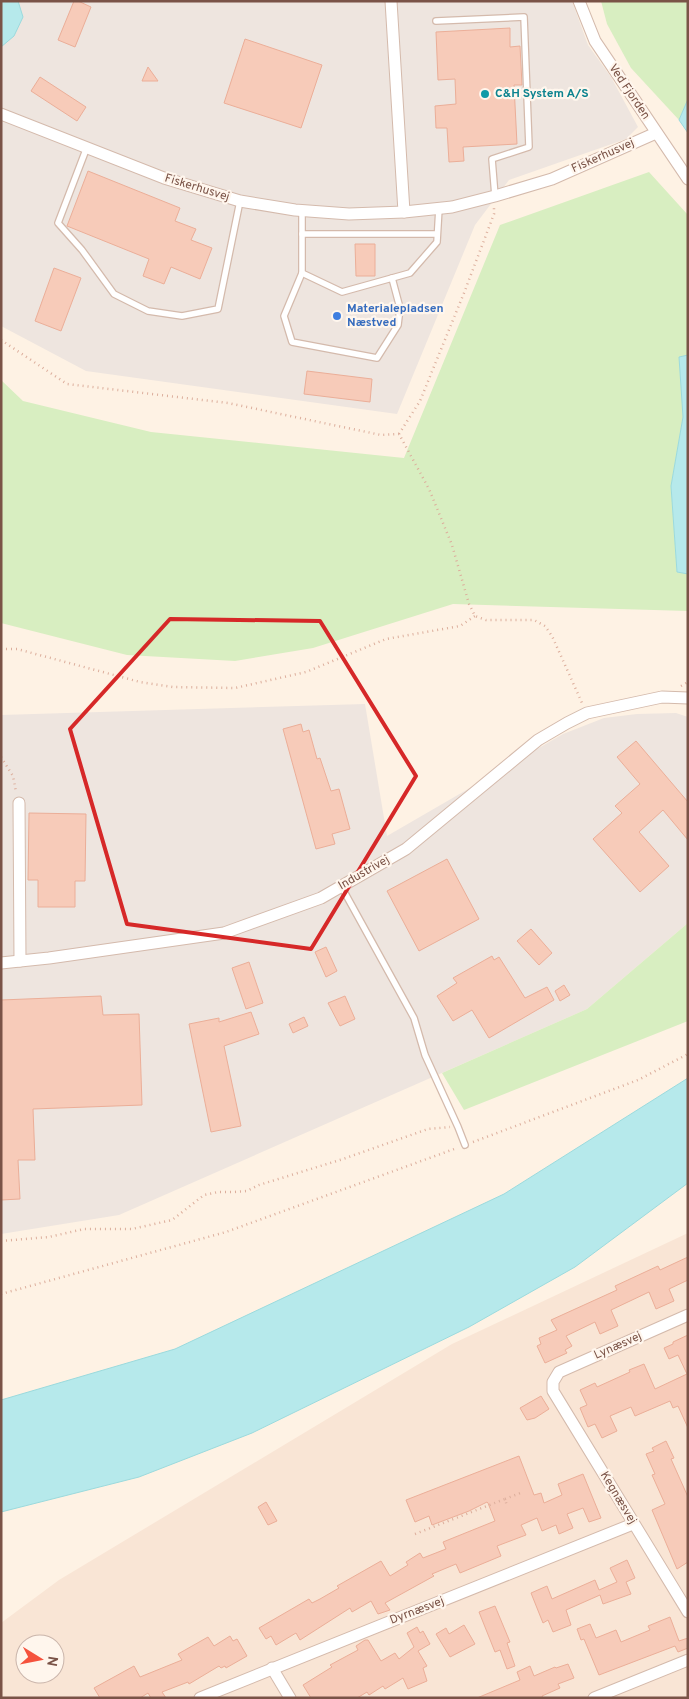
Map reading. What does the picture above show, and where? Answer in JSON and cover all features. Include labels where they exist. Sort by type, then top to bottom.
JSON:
[{"type":"street","points":[[391,1],[404,212]]},
{"type":"street","name":"Ved Fjorden","points":[[578,1],[595,41],[688,179]]},
{"type":"street","name":"Fiskerhusvej","points":[[1,114],[164,178],[240,201],[302,210],[349,214],[404,212],[452,207],[495,196],[552,179],[656,133]]},
{"type":"street","name":"Industrivej","points":[[1,962],[49,958],[224,933],[320,898],[406,849],[538,740],[567,723],[587,714],[662,697],[688,698]]},
{"type":"street","points":[[19,804],[20,961]]},
{"type":"street","name":"Lynæsvej","points":[[553,1382],[559,1372],[688,1315]]},
{"type":"street","name":"Kegnæsvej","points":[[553,1382],[553,1391],[688,1612]]},
{"type":"street","name":"Dyrnæsvej","points":[[200,1698],[633,1524]]},
{"type":"street","points":[[594,1698],[688,1660]]},
{"type":"street","points":[[272,1668],[290,1698]]},
{"type":"lane","points":[[436,21],[524,17],[530,147],[492,159],[495,196]]},
{"type":"lane","points":[[87,147],[58,223],[82,250],[114,294],[148,311],[182,316],[218,309],[240,201]]},
{"type":"lane","points":[[302,273],[342,292],[410,273],[437,242],[439,208]]},
{"type":"lane","points":[[302,210],[302,273],[284,316],[292,342],[377,358],[398,325],[400,308],[392,278]]},
{"type":"lane","points":[[302,234],[437,234]]},
{"type":"lane","points":[[341,886],[414,1018],[426,1055],[465,1145]]},
{"type":"path","points":[[399,434],[420,401],[464,293],[494,214],[495,196]]},
{"type":"path","points":[[1,340],[67,384],[228,404],[381,436],[399,434]]},
{"type":"path","points":[[399,434],[433,497],[452,545],[468,604],[475,616],[486,620],[534,620],[545,626],[552,636],[576,690]]},
{"type":"path","points":[[1,650],[17,650],[140,682],[173,687],[235,688],[306,672],[386,639],[460,626],[475,616]]},
{"type":"path","points":[[1,757],[12,776],[19,804]]},
{"type":"path","points":[[1,1294],[226,1232],[638,1080],[688,1054]]},
{"type":"path","points":[[1,1241],[49,1237],[84,1229],[132,1229],[172,1220],[204,1195],[218,1192],[247,1191],[259,1185],[344,1159],[404,1136],[428,1129],[458,1127]]},
{"type":"path","points":[[415,1534],[523,1492]]},
{"type":"path","points":[[504,1500],[507,1506]]},
{"type":"highlighted area","points":[[170,619],[320,621],[416,776],[311,949],[127,924],[70,729]]},
{"type":"shaded area","points":[[1,1],[572,1],[588,45],[611,77],[638,127],[626,139],[509,180],[475,225],[397,414],[86,371],[1,326]]},
{"type":"shaded area","points":[[365,704],[387,836],[563,734],[604,718],[637,714],[676,713],[688,717],[688,923],[587,1009],[119,1215],[1,1234],[1,715]]},
{"type":"shaded area","points":[[688,1233],[688,1698],[1,1698],[1,1623],[59,1580],[452,1344]]},
{"type":"green space","points":[[601,1],[688,1],[688,99],[679,120],[631,68],[607,24]]},
{"type":"green space","points":[[649,172],[688,215],[688,355],[679,357],[683,417],[671,486],[677,572],[688,574],[688,611],[453,604],[313,648],[235,661],[127,655],[1,623],[1,380],[23,401],[151,432],[404,458],[500,225]]},
{"type":"green space","points":[[688,923],[688,1021],[464,1110],[442,1073],[587,1009]]},
{"type":"water","points":[[1,1],[18,1],[23,17],[14,36],[1,47]]},
{"type":"water","points":[[688,99],[688,133],[679,120]]},
{"type":"water","points":[[688,355],[688,574],[677,572],[671,486],[683,417],[679,357]]},
{"type":"water","points":[[688,1078],[688,1183],[575,1267],[469,1327],[252,1433],[139,1477],[1,1512],[1,1400],[175,1349],[504,1194]]},
{"type":"building","points":[[74,1],[91,7],[75,47],[58,40]]},
{"type":"building","name":"C&H System A/S","points":[[510,28],[510,47],[520,46],[522,85],[514,85],[517,144],[463,147],[464,161],[449,162],[447,128],[436,128],[435,106],[456,104],[455,79],[438,80],[436,32]]},
{"type":"building","points":[[245,39],[322,65],[301,128],[224,103]]},
{"type":"building","points":[[148,67],[158,81],[142,81]]},
{"type":"building","points":[[40,77],[86,107],[77,121],[31,91]]},
{"type":"building","points":[[88,171],[180,208],[175,221],[196,229],[191,240],[212,248],[200,279],[171,267],[164,284],[143,276],[149,259],[67,226]]},
{"type":"building","points":[[355,244],[375,244],[375,276],[356,276]]},
{"type":"building","points":[[54,268],[81,278],[61,331],[35,321]]},
{"type":"building","points":[[307,371],[372,379],[370,402],[304,394]]},
{"type":"building","points":[[301,724],[303,732],[309,730],[317,759],[320,758],[331,791],[339,789],[350,829],[332,834],[335,844],[316,849],[283,729]]},
{"type":"building","points":[[636,741],[688,802],[688,840],[663,810],[639,832],[669,866],[640,892],[593,839],[622,813],[615,806],[640,784],[617,757]]},
{"type":"building","points":[[29,813],[86,814],[85,881],[75,881],[75,907],[38,907],[38,880],[28,880]]},
{"type":"building","points":[[447,859],[479,919],[419,951],[387,891]]},
{"type":"building","points":[[531,929],[552,953],[539,965],[517,941]]},
{"type":"building","points":[[326,947],[337,971],[326,977],[315,952]]},
{"type":"building","points":[[492,956],[494,960],[499,957],[525,998],[547,987],[554,1000],[489,1038],[472,1010],[453,1021],[437,996],[457,983],[453,978]]},
{"type":"building","points":[[249,962],[263,1003],[246,1009],[232,968]]},
{"type":"building","points":[[564,985],[570,995],[560,1001],[555,991]]},
{"type":"building","points":[[101,996],[103,1015],[139,1014],[142,1105],[33,1109],[35,1160],[18,1160],[20,1199],[1,1200],[1,1000]]},
{"type":"building","points":[[345,996],[355,1019],[340,1026],[328,1003]]},
{"type":"building","points":[[251,1012],[259,1034],[224,1046],[241,1126],[211,1132],[189,1024],[219,1018],[219,1022]]},
{"type":"building","points":[[304,1017],[308,1026],[293,1033],[289,1024]]},
{"type":"building","points":[[688,1257],[688,1280],[669,1289],[674,1301],[656,1309],[649,1292],[611,1310],[618,1326],[600,1334],[595,1322],[566,1336],[572,1346],[565,1350],[567,1353],[545,1363],[537,1346],[541,1344],[539,1338],[557,1330],[551,1320],[617,1290],[615,1286],[658,1266],[660,1270]]},
{"type":"building","points":[[688,1335],[688,1428],[678,1406],[673,1408],[670,1401],[635,1416],[631,1407],[610,1416],[617,1431],[602,1438],[595,1424],[588,1427],[580,1408],[587,1405],[580,1390],[595,1383],[597,1387],[644,1364],[655,1389],[687,1374],[678,1355],[669,1359],[664,1348]]},
{"type":"building","points":[[541,1396],[549,1409],[535,1418],[527,1420],[520,1408]]},
{"type":"building","points":[[666,1441],[674,1458],[671,1459],[688,1497],[688,1562],[677,1569],[652,1510],[665,1504],[652,1475],[655,1474],[646,1454],[654,1451],[652,1448]]},
{"type":"building","points":[[519,1456],[534,1495],[541,1493],[544,1503],[562,1495],[558,1484],[583,1474],[601,1518],[589,1522],[583,1508],[567,1514],[573,1528],[559,1534],[556,1525],[542,1531],[537,1518],[521,1525],[526,1535],[497,1546],[501,1556],[460,1573],[456,1564],[432,1574],[434,1576],[385,1603],[390,1610],[378,1614],[371,1601],[352,1612],[350,1608],[300,1640],[296,1633],[276,1645],[271,1636],[266,1639],[259,1628],[309,1599],[312,1603],[320,1599],[339,1588],[337,1586],[381,1561],[390,1576],[408,1565],[406,1562],[420,1553],[423,1558],[446,1549],[443,1542],[495,1521],[487,1502],[432,1525],[429,1516],[415,1522],[406,1500]]},
{"type":"building","points":[[266,1502],[277,1521],[268,1525],[258,1507]]},
{"type":"building","points":[[627,1560],[635,1578],[626,1582],[631,1594],[603,1604],[600,1595],[566,1610],[571,1625],[553,1632],[548,1620],[543,1623],[531,1593],[547,1586],[552,1599],[595,1580],[599,1590],[617,1582],[610,1568]]},
{"type":"building","points":[[495,1606],[510,1642],[507,1643],[515,1666],[507,1669],[500,1650],[495,1652],[479,1612]]},
{"type":"building","points":[[670,1617],[679,1641],[688,1638],[688,1648],[678,1652],[675,1646],[599,1675],[584,1639],[581,1640],[577,1629],[590,1624],[596,1638],[616,1630],[621,1642],[650,1630],[648,1626]]},
{"type":"building","points":[[464,1625],[475,1644],[450,1657],[436,1634],[446,1628],[449,1634]]},
{"type":"building","points":[[417,1627],[420,1633],[423,1631],[430,1644],[418,1651],[427,1666],[423,1668],[427,1681],[408,1689],[403,1678],[385,1689],[383,1686],[369,1695],[367,1692],[357,1698],[311,1698],[303,1685],[332,1667],[330,1665],[358,1650],[356,1646],[365,1640],[368,1640],[381,1661],[395,1653],[399,1659],[414,1647],[407,1633]]},
{"type":"building","points":[[230,1636],[233,1641],[237,1639],[247,1656],[226,1668],[225,1666],[221,1668],[219,1666],[189,1684],[188,1682],[162,1692],[166,1698],[151,1698],[148,1693],[140,1698],[100,1698],[94,1688],[134,1666],[140,1677],[182,1660],[178,1654],[208,1637],[214,1646]]},
{"type":"building","points":[[568,1664],[574,1678],[558,1684],[560,1688],[542,1696],[543,1698],[477,1698],[520,1680],[517,1672],[530,1666],[534,1676]]},
{"type":"place","name":"C&H System A/S","points":[[485,94]]},
{"type":"place","name":"Materialepladsen Næstved","points":[[337,316]]}]
